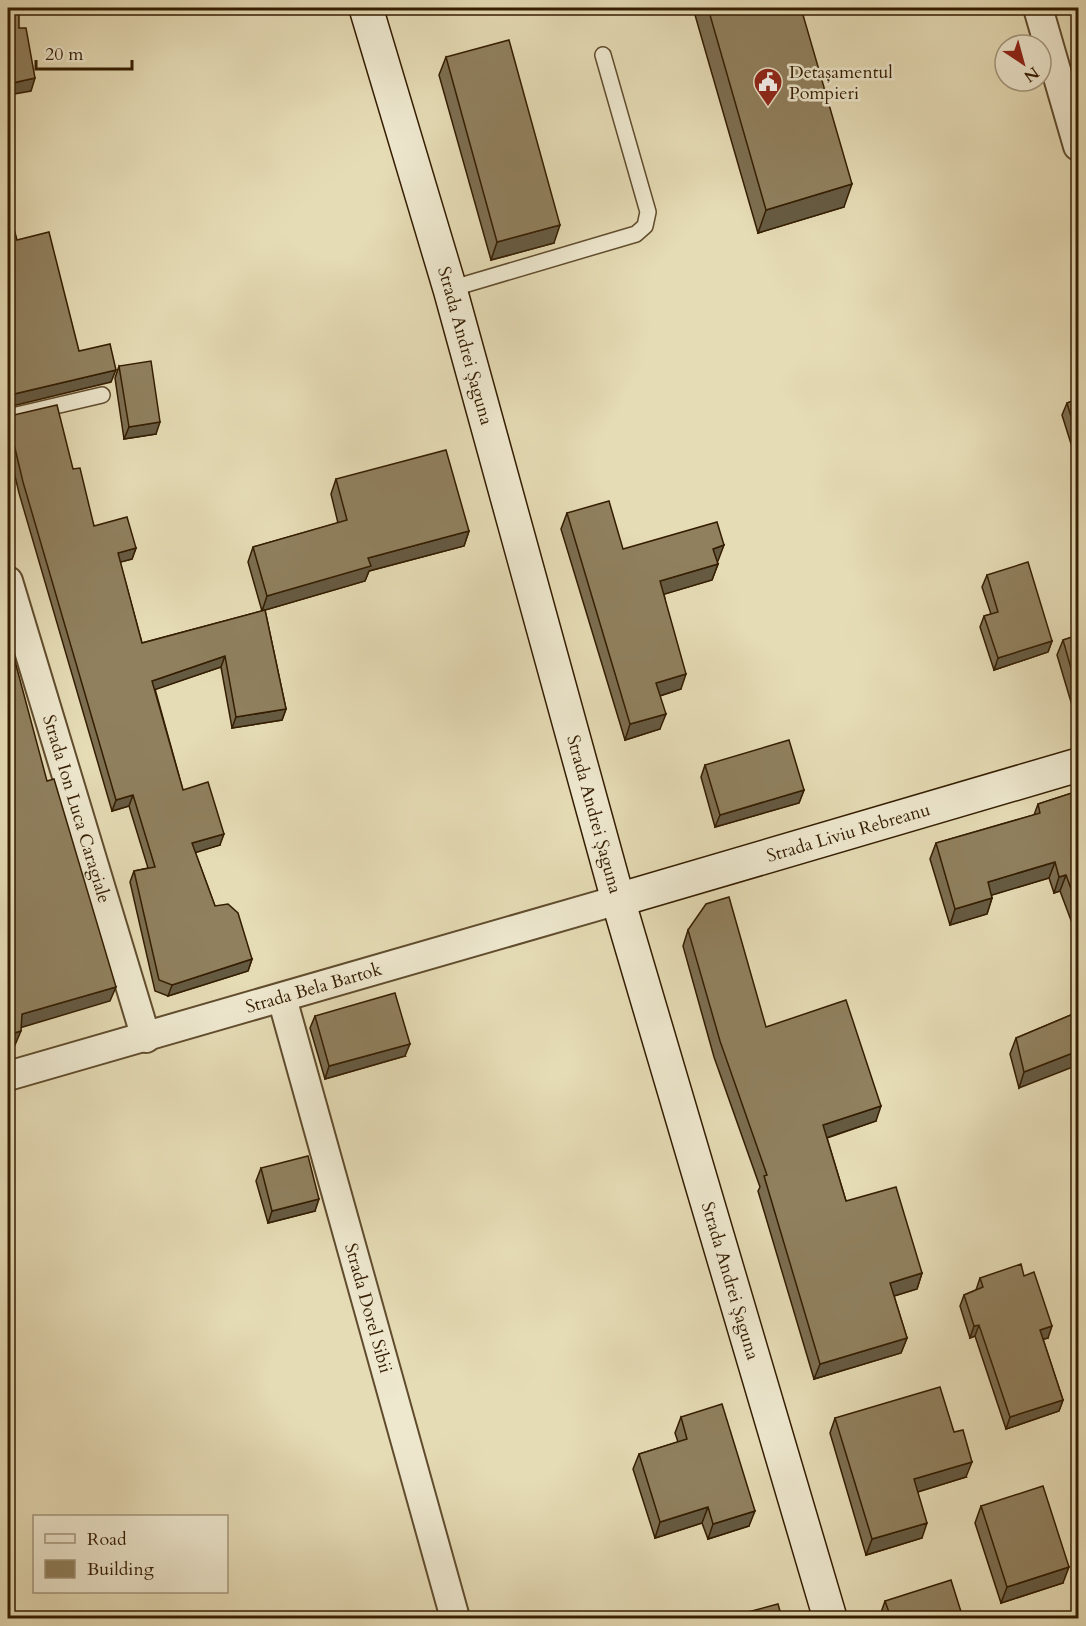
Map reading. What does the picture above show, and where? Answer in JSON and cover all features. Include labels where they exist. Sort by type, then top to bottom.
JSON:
[{"type":"main road","name":"Strada Andrei Șaguna","points":[[366,8],[450,289],[618,900],[830,1618]]},
{"type":"main road","name":"Strada Liviu Rebreanu","points":[[618,900],[1078,765]]},
{"type":"street","points":[[1038,8],[1078,146]]},
{"type":"street","name":"Strada Ion Luca Caragiale","points":[[8,581],[146,1038]]},
{"type":"street","name":"Strada Bela Bartok","points":[[8,1076],[618,900]]},
{"type":"street","name":"Strada Dorel Sibii","points":[[282,998],[455,1618]]},
{"type":"lane","points":[[450,289],[636,234],[645,226],[648,212],[603,56]]},
{"type":"lane","points":[[8,417],[102,395]]},
{"type":"building","points":[[8,8],[19,8],[19,28],[26,28],[35,78],[8,84]]},
{"type":"building","name":"Detașamentul Pompieri","points":[[708,8],[801,8],[852,184],[766,210]]},
{"type":"building","points":[[509,40],[560,225],[497,242],[446,57]]},
{"type":"building","points":[[8,210],[17,240],[49,232],[79,351],[110,344],[116,370],[8,397]]},
{"type":"building","points":[[151,361],[160,422],[129,427],[119,366]]},
{"type":"building","points":[[1078,399],[1078,440],[1067,403]]},
{"type":"building","points":[[57,405],[73,469],[80,468],[94,526],[127,517],[136,548],[118,553],[142,643],[265,610],[286,709],[236,717],[225,656],[152,681],[183,790],[208,782],[224,834],[192,843],[215,906],[228,904],[238,913],[252,959],[172,985],[159,980],[134,871],[155,867],[133,795],[116,800],[23,482],[8,419],[8,414],[14,415]]},
{"type":"building","points":[[446,450],[469,531],[368,558],[371,566],[267,596],[253,547],[347,520],[336,479]]},
{"type":"building","points":[[609,501],[623,549],[717,522],[724,545],[713,549],[718,564],[660,581],[686,674],[656,683],[666,714],[630,724],[567,513]]},
{"type":"building","points":[[1028,562],[1052,641],[998,658],[984,616],[998,612],[987,575]]},
{"type":"building","points":[[8,635],[47,781],[54,779],[116,987],[22,1014],[21,1031],[8,1035]]},
{"type":"building","points":[[1078,635],[1078,693],[1063,640]]},
{"type":"building","points":[[789,740],[804,790],[720,815],[705,765]]},
{"type":"building","points":[[1078,791],[1078,908],[1066,875],[1059,877],[1055,862],[988,882],[992,898],[955,909],[936,843],[1040,813],[1038,804]]},
{"type":"building","points":[[729,897],[766,1027],[846,1000],[881,1106],[823,1125],[846,1201],[896,1187],[922,1273],[890,1283],[907,1338],[820,1364],[764,1176],[767,1175],[720,1041],[688,930],[706,904]]},
{"type":"building","points":[[395,993],[410,1044],[329,1066],[315,1016]]},
{"type":"building","points":[[1078,1012],[1078,1051],[1024,1072],[1016,1038]]},
{"type":"building","points":[[308,1156],[319,1199],[272,1211],[261,1168]]},
{"type":"building","points":[[1021,1264],[1024,1276],[1034,1272],[1052,1326],[1040,1330],[1063,1400],[1010,1417],[979,1325],[974,1326],[964,1295],[983,1287],[980,1278]]},
{"type":"building","points":[[940,1387],[954,1432],[963,1430],[972,1462],[914,1479],[927,1523],[872,1539],[835,1418]]},
{"type":"building","points":[[722,1404],[755,1511],[713,1524],[708,1507],[660,1522],[639,1454],[687,1439],[681,1417]]},
{"type":"building","points":[[1043,1486],[1069,1567],[1007,1587],[981,1506]]},
{"type":"building","points":[[951,1580],[963,1618],[891,1618],[885,1601]]},
{"type":"building","points":[[778,1604],[782,1618],[725,1618]]},
{"type":"place","name":"Detașamentul Pompieri","points":[[768,108]]}]
